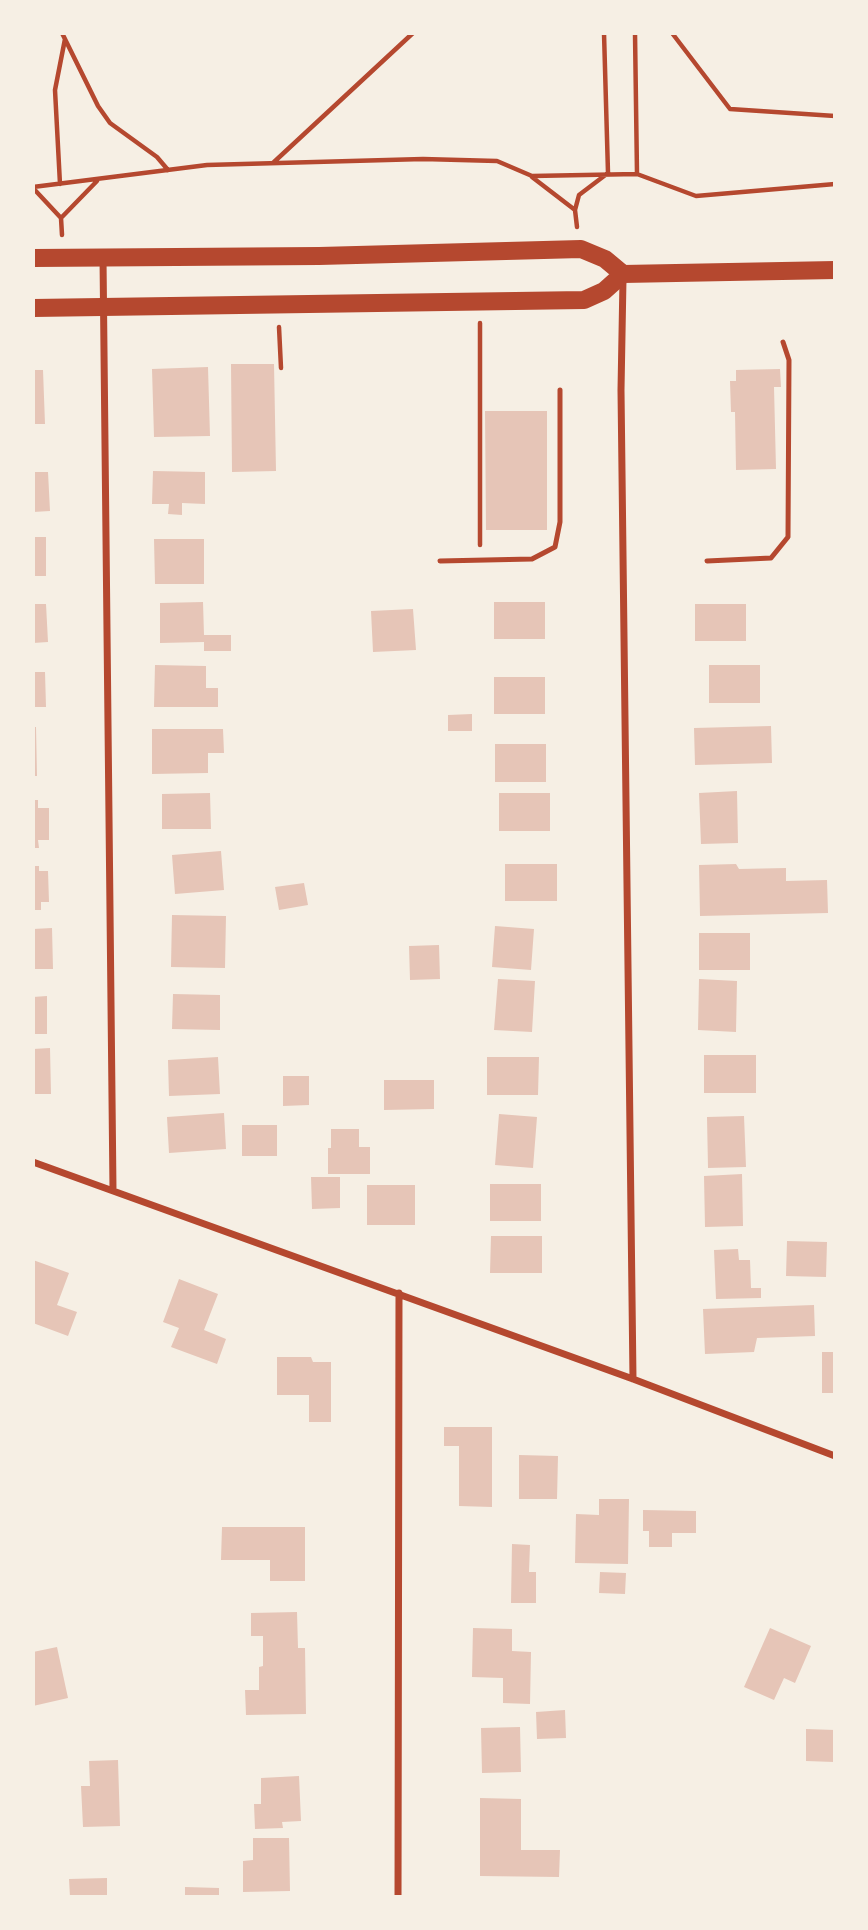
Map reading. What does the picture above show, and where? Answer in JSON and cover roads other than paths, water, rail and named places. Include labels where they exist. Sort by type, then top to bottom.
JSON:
[{"type":"main road","points":[[33,258],[319,256],[580,249],[605,259],[623,274]]},
{"type":"main road","points":[[33,308],[584,300],[604,291],[623,274],[835,270]]},
{"type":"street","points":[[103,257],[113,1190]]},
{"type":"street","points":[[623,274],[621,416],[634,1379]]},
{"type":"street","points":[[33,1161],[634,1379],[835,1456]]},
{"type":"street","points":[[398,1897],[399,1293]]},
{"type":"lane","points":[[707,561],[771,558],[788,537],[789,360],[783,342]]},
{"type":"lane","points":[[440,561],[532,559],[555,547],[560,522],[560,390]]}]
